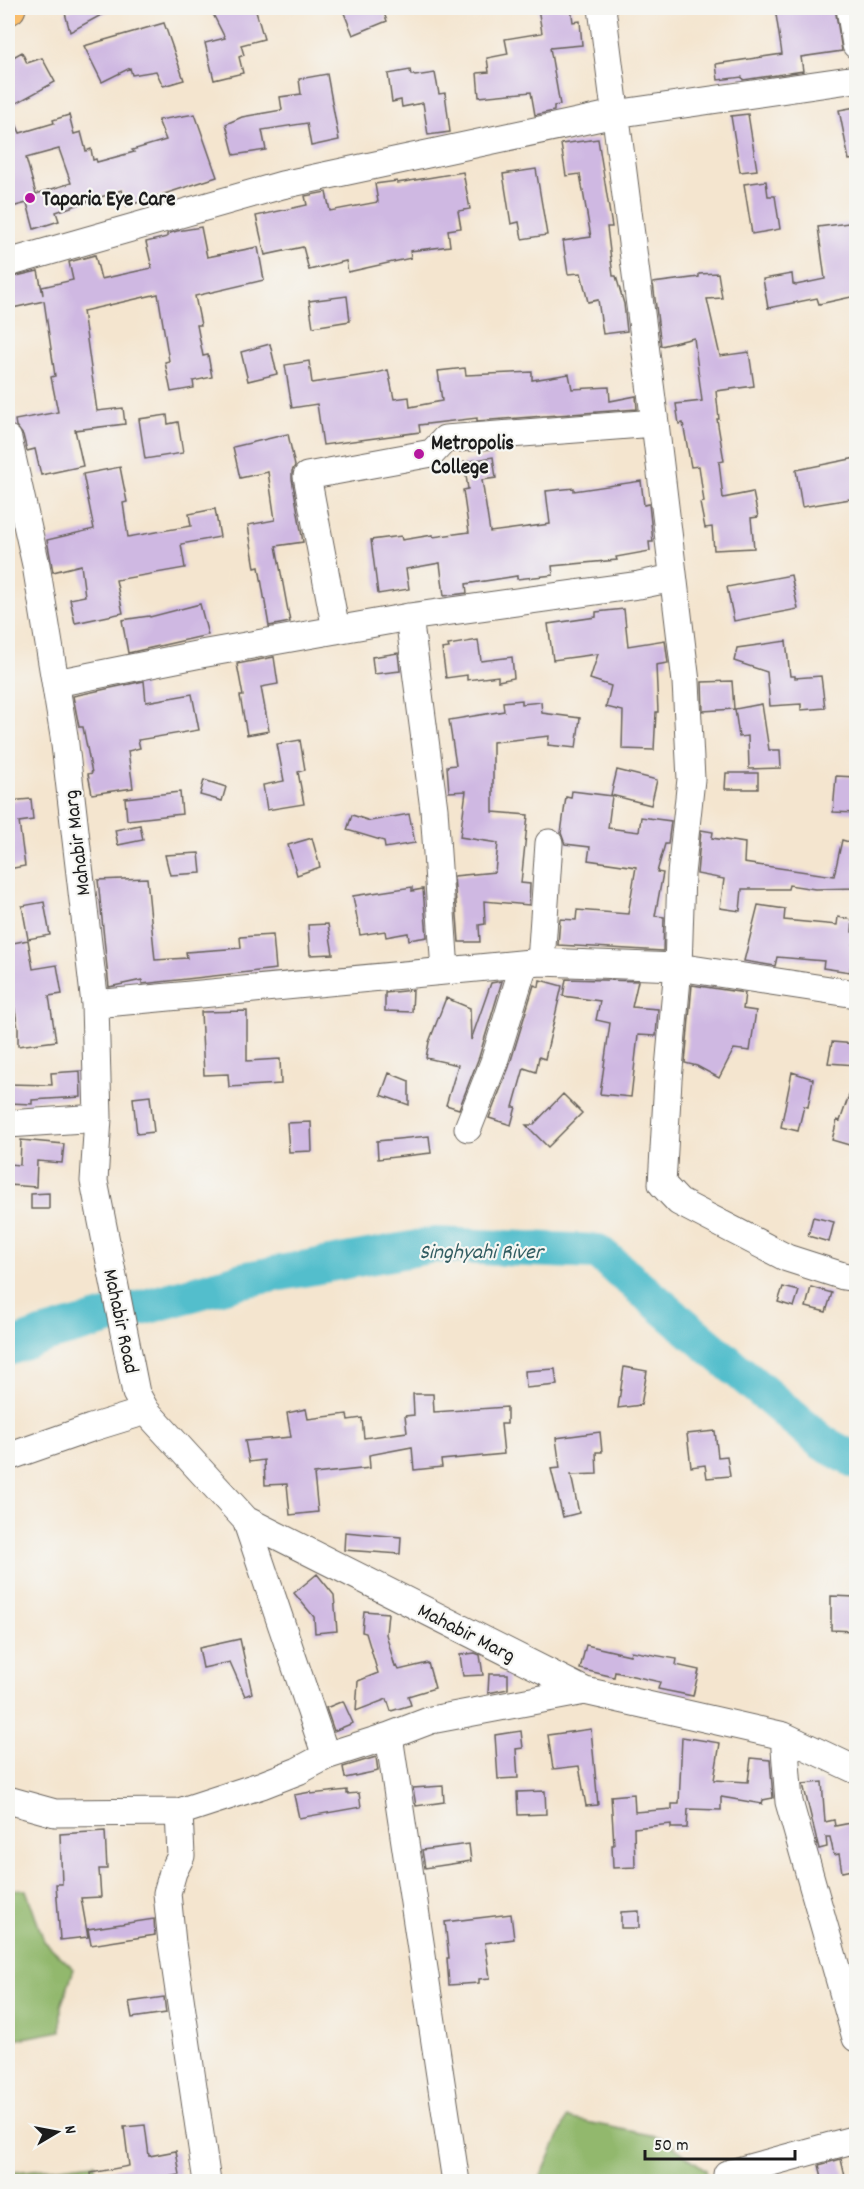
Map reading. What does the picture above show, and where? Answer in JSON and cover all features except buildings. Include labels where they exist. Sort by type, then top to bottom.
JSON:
[{"type":"street","points":[[602,8],[686,682],[691,779],[681,874],[678,967],[662,1184],[679,1202],[787,1258],[856,1278]]},
{"type":"street","points":[[850,8],[856,45]]},
{"type":"street","points":[[8,263],[282,184],[615,114],[856,79]]},
{"type":"street","points":[[336,630],[307,476],[432,453],[445,439],[655,423]]},
{"type":"street","name":"Mahabir Marg","points":[[8,439],[36,565],[56,683],[95,1004],[98,1118],[94,1180],[107,1250]]},
{"type":"street","points":[[56,683],[201,654],[409,617],[639,585],[673,578]]},
{"type":"street","points":[[409,617],[434,809],[445,971]]},
{"type":"street","points":[[468,1128],[532,963],[549,843]]},
{"type":"street","points":[[95,1004],[532,963],[678,967],[856,994]]},
{"type":"street","points":[[8,1124],[98,1118]]},
{"type":"street","name":"Mahabir Road","points":[[107,1250],[141,1402]]},
{"type":"street","points":[[8,1456],[141,1402]]},
{"type":"street","name":"Mahabir Marg","points":[[141,1402],[246,1520],[585,1691],[784,1736],[856,1770]]},
{"type":"street","points":[[246,1520],[326,1756]]},
{"type":"street","points":[[8,1800],[55,1813],[179,1812],[280,1778],[326,1756],[431,1720],[585,1691]]},
{"type":"street","points":[[389,1736],[456,2181]]},
{"type":"street","points":[[784,1736],[789,1802],[856,2038]]},
{"type":"street","points":[[179,1812],[181,1856],[167,1893],[172,1943],[207,2181]]},
{"type":"street","points":[[727,2174],[856,2139]]},
{"type":"green space","points":[[8,1889],[26,1890],[44,1941],[74,1969],[61,2006],[61,2031],[8,2041]]},
{"type":"green space","points":[[567,2118],[660,2137],[706,2170],[708,2181],[539,2181]]},
{"type":"green space","points":[[95,2163],[95,2181],[8,2181],[8,2173]]},
{"type":"waterway","name":"Singhyahi River","points":[[8,1348],[45,1335],[242,1280],[434,1245],[598,1252],[823,1443],[856,1461]]},
{"type":"place","name":"Taparia Eye Care","points":[[30,198]]},
{"type":"place","name":"Metropolis College","points":[[419,454]]}]
